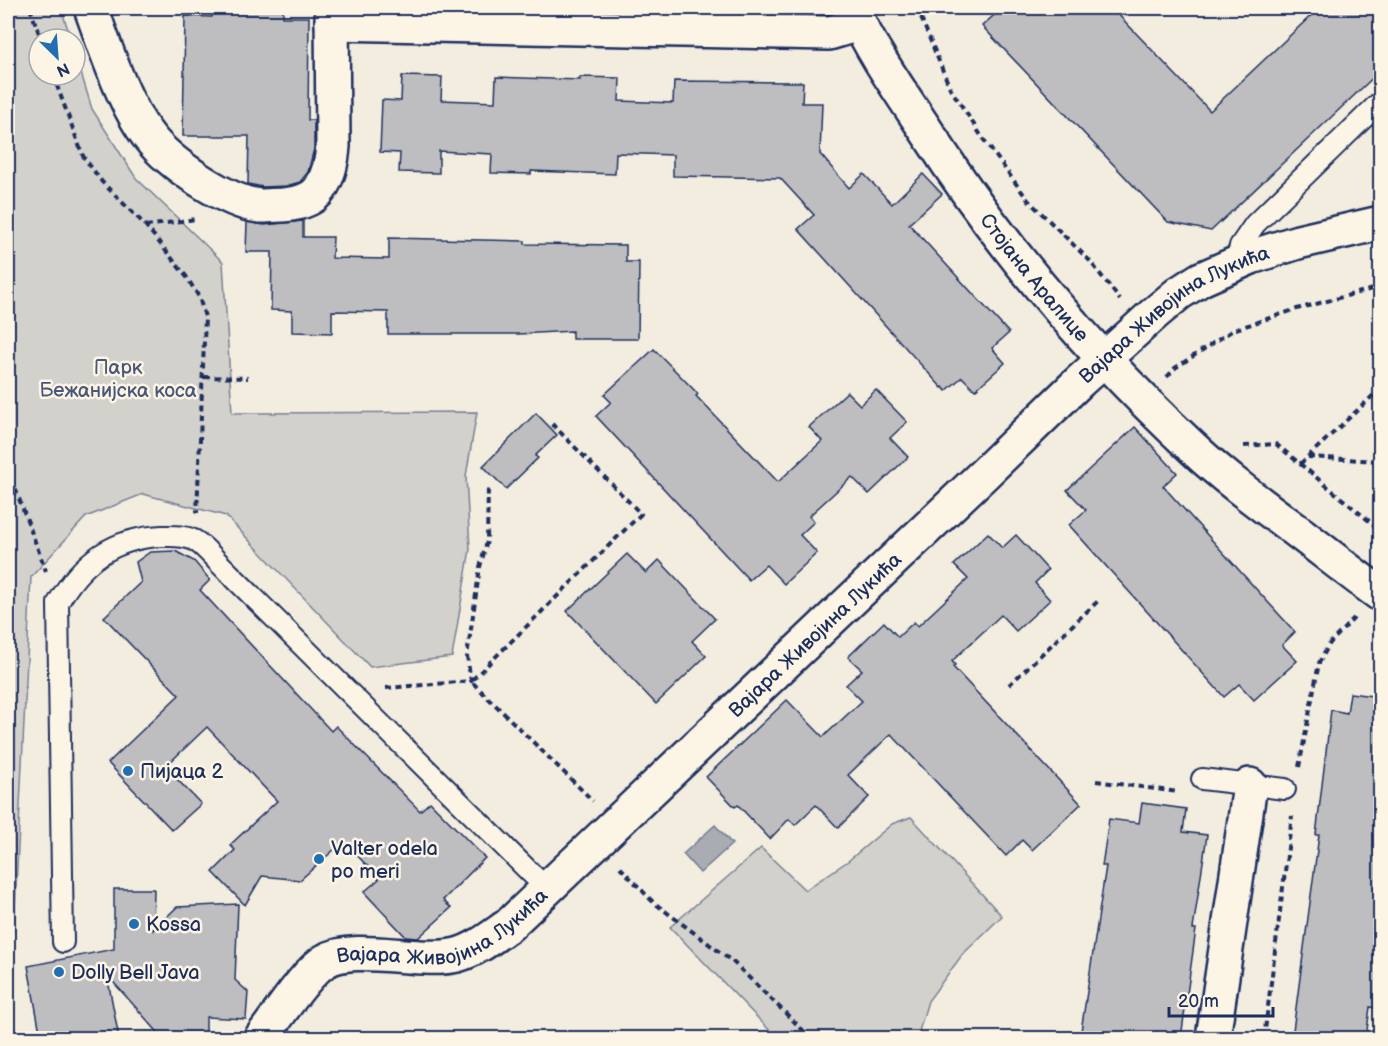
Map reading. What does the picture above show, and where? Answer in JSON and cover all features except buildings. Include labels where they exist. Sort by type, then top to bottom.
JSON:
[{"type":"street","points":[[91,8],[133,110],[148,136],[168,158],[193,176],[225,194],[258,206],[294,204],[314,195],[320,189],[332,159],[332,15],[829,33],[855,16]]},
{"type":"street","name":"Стојана Аралице","points":[[855,16],[909,106],[981,213],[1042,291],[1104,359],[1194,449],[1380,594]]},
{"type":"street","name":"Вајара Живојина Лукића","points":[[261,1038],[314,968],[332,957],[347,954],[429,958],[457,955],[476,947],[509,925],[1104,359],[1179,293],[1201,279],[1237,263],[1298,242],[1380,223]]},
{"type":"street","points":[[1213,1038],[1250,785]]},
{"type":"lane","points":[[1237,263],[1240,246],[1255,224],[1380,102]]},
{"type":"lane","points":[[63,942],[58,603],[70,582],[105,550],[131,540],[152,536],[178,536],[195,541],[548,890]]},
{"type":"lane","points":[[1196,786],[1250,785],[1285,789]]},
{"type":"path","points":[[30,8],[37,27]]},
{"type":"path","points":[[57,87],[83,156],[102,182],[146,226],[186,276],[199,297],[205,317],[195,541]]},
{"type":"path","points":[[1163,382],[1175,368],[1233,330],[1297,309],[1380,287]]},
{"type":"path","points":[[204,377],[248,378]]},
{"type":"path","points":[[1300,464],[1380,389]]},
{"type":"path","points":[[348,692],[471,681],[641,514],[552,424]]},
{"type":"path","points":[[1308,457],[1380,461]]},
{"type":"path","points":[[8,469],[58,603]]},
{"type":"path","points":[[488,489],[488,541],[480,567],[466,656],[471,681],[606,832],[653,903],[733,962],[811,1038]]},
{"type":"path","points":[[1009,685],[1098,601]]},
{"type":"path","points":[[1096,781],[1196,786]]},
{"type":"green space","name":"Парк Бежанијска коса","points":[[8,8],[61,8],[67,27],[27,27],[27,87],[85,87],[92,109],[136,178],[223,262],[232,413],[477,412],[466,476],[470,549],[452,657],[370,667],[226,516],[143,494],[86,517],[31,577],[14,930],[8,940]]},
{"type":"green space","points":[[911,817],[1002,916],[962,955],[928,1001],[917,1038],[777,1038],[670,927],[761,848],[805,890],[848,861],[892,824]]},
{"type":"shaded area","points":[[715,825],[732,844],[700,873],[683,854]]},
{"type":"place","name":"Пијаца 2","points":[[128,771]]},
{"type":"place","name":"Valter odela po meri","points":[[319,859]]},
{"type":"place","name":"Kossa","points":[[134,924]]},
{"type":"place","name":"Dolly Bell Java","points":[[59,972]]}]
